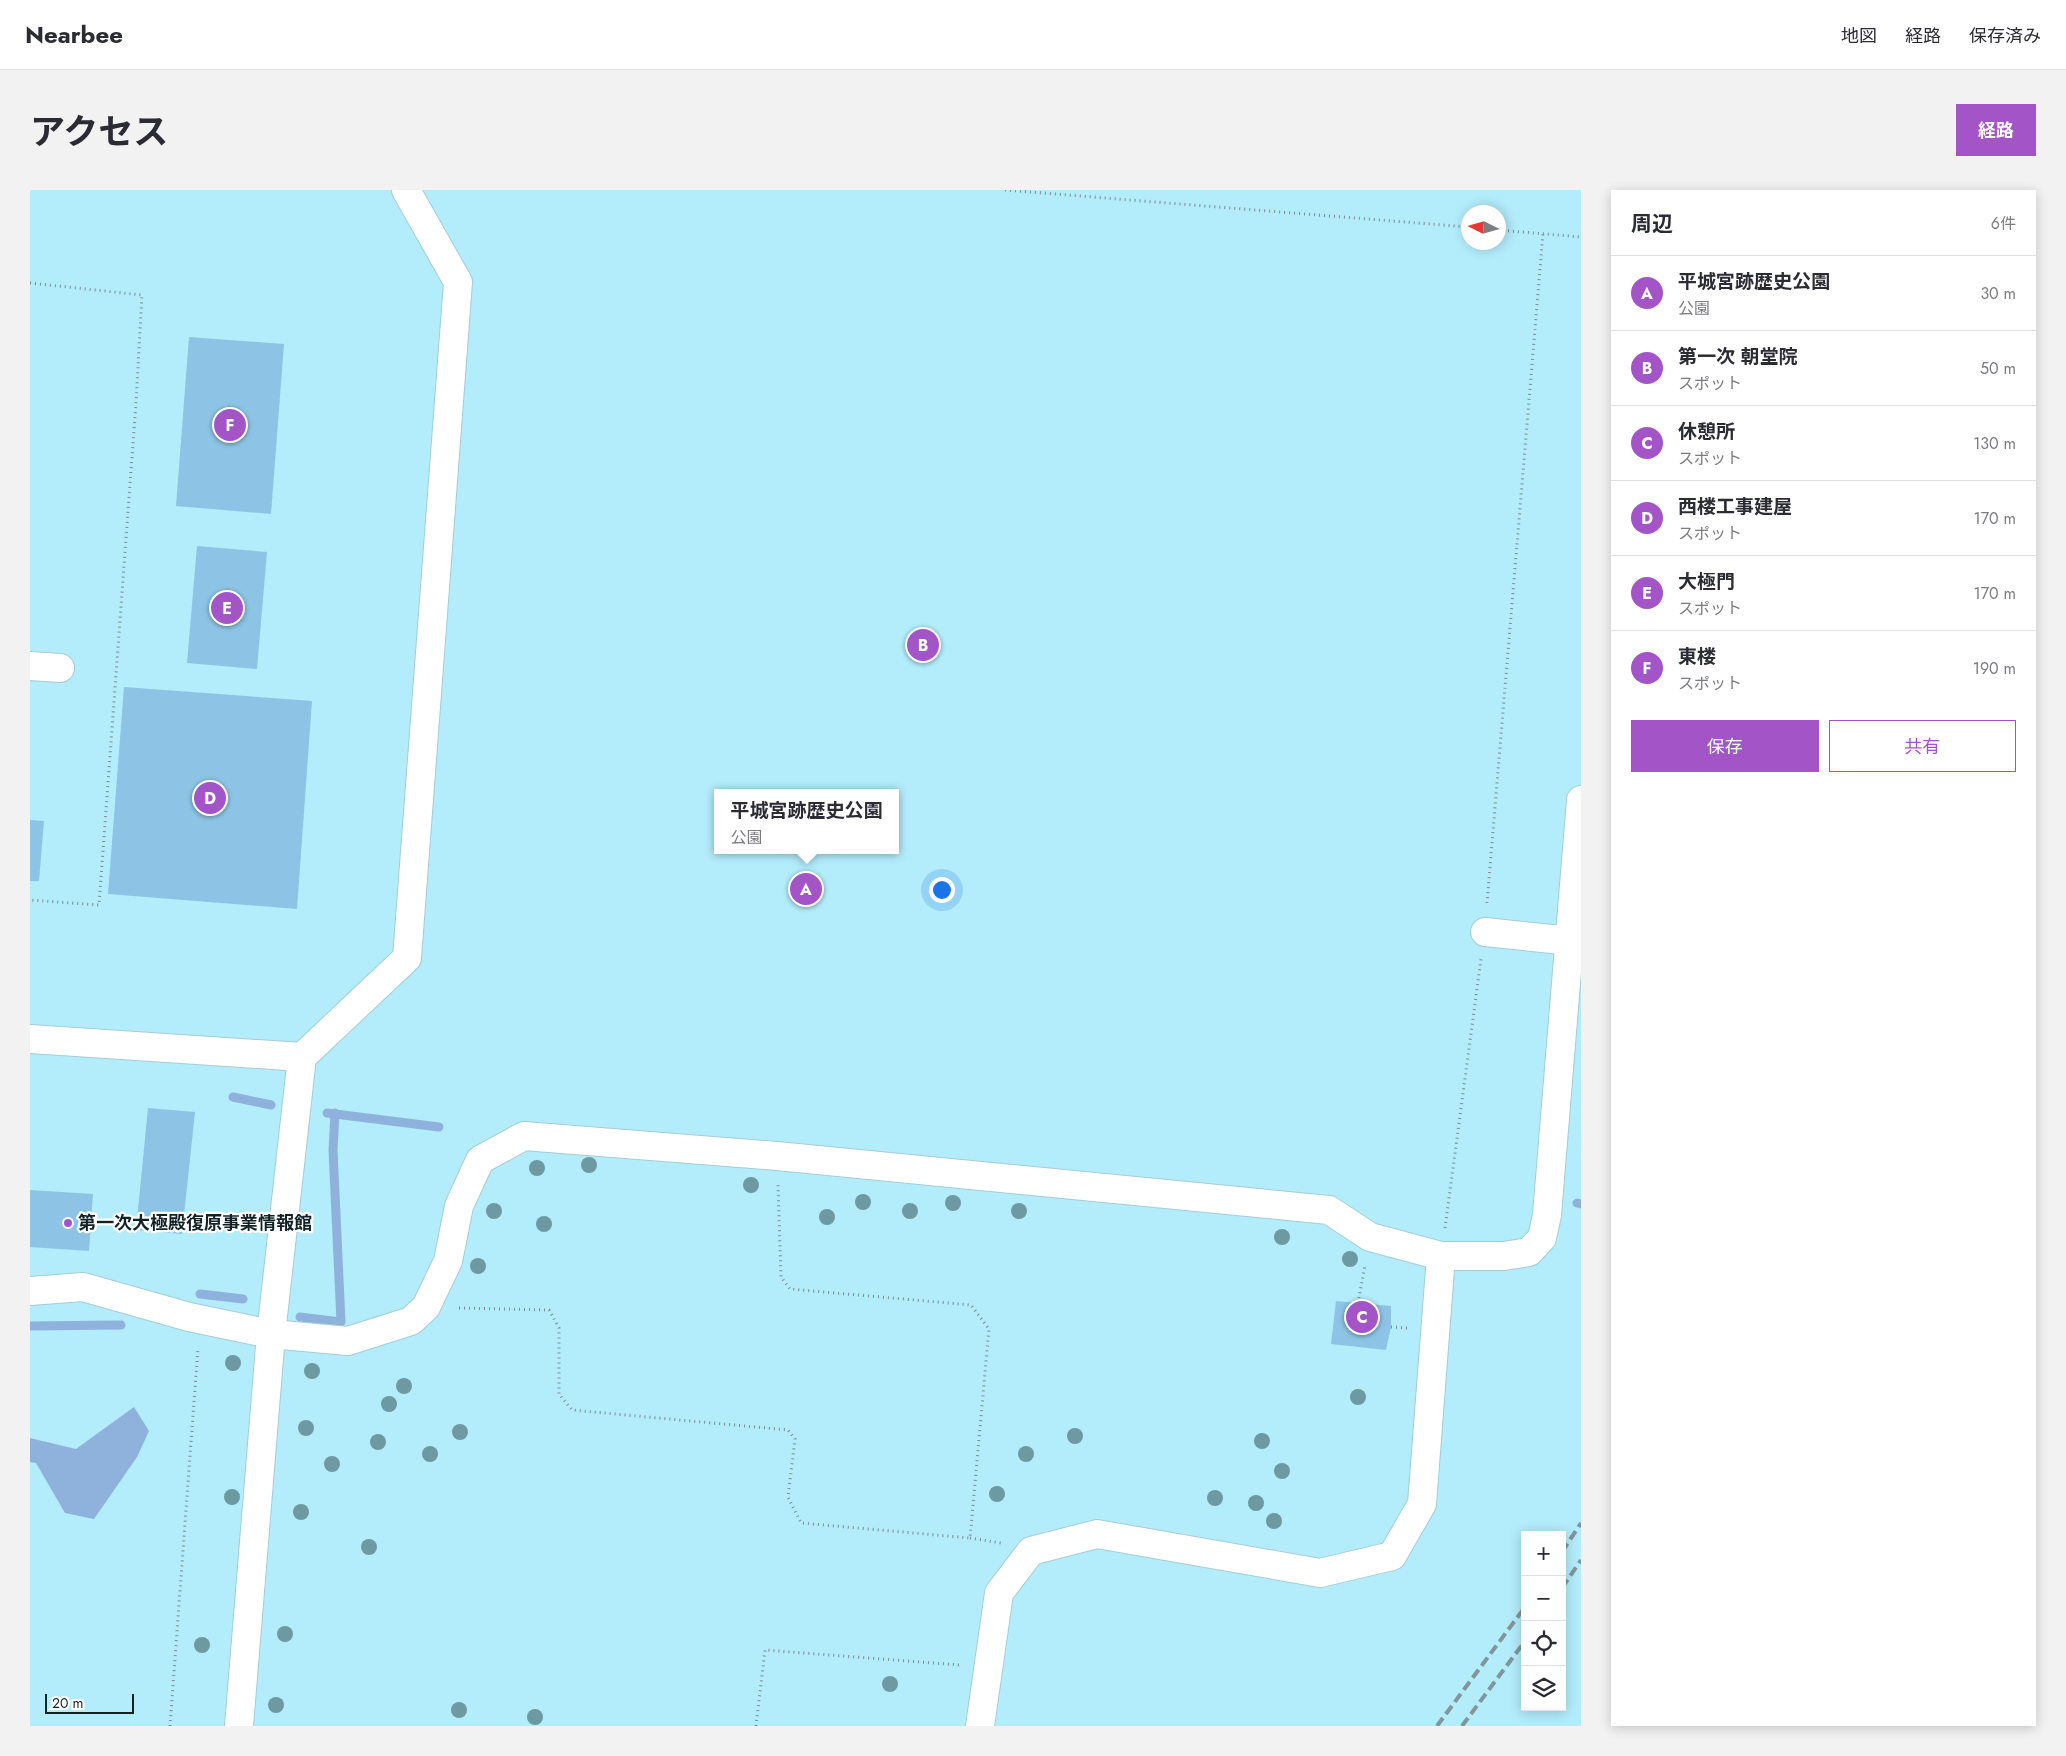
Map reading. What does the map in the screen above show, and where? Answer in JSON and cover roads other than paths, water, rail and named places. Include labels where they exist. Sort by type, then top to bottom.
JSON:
[{"type":"street","points":[[238,1726],[271,1334],[302,1057],[407,958],[458,282],[406,190]]},
{"type":"street","points":[[30,666],[60,668]]},
{"type":"street","points":[[30,1290],[83,1287],[189,1317],[271,1334],[348,1341],[411,1321],[426,1307],[448,1261],[459,1206],[480,1160],[524,1136],[777,1156],[1328,1210],[1370,1237],[1441,1256],[1504,1256],[1529,1252],[1542,1238],[1547,1215],[1575,941],[1581,800]]},
{"type":"street","points":[[1485,932],[1575,941]]},
{"type":"street","points":[[30,1039],[302,1057]]},
{"type":"street","points":[[980,1726],[999,1593],[1031,1551],[1097,1534],[1320,1574],[1392,1556],[1422,1504],[1441,1256]]},
{"type":"waterway","points":[[233,1097],[271,1105]]},
{"type":"waterway","points":[[327,1113],[439,1127]]},
{"type":"waterway","points":[[300,1317],[341,1322],[333,1150],[335,1113]]},
{"type":"waterway","points":[[1577,1203],[1581,1204]]},
{"type":"waterway","points":[[200,1294],[243,1299]]},
{"type":"waterway","points":[[30,1326],[121,1325]]},
{"type":"railway","points":[[1566,1546],[1581,1523]]},
{"type":"railway","points":[[1566,1582],[1581,1560]]},
{"type":"railway","points":[[1437,1726],[1521,1612]]},
{"type":"railway","points":[[1462,1726],[1521,1646]]},
{"type":"place","name":"東楼","points":[[230,425]]},
{"type":"place","name":"大極門","points":[[227,608]]},
{"type":"place","name":"第一次 朝堂院","points":[[923,645]]},
{"type":"place","name":"西楼工事建屋","points":[[210,798]]},
{"type":"place","name":"平城宮跡歴史公園","points":[[806,889]]},
{"type":"place","name":"第一次大極殿復原事業情報館","points":[[68,1223]]},
{"type":"place","name":"休憩所","points":[[1362,1317]]}]
